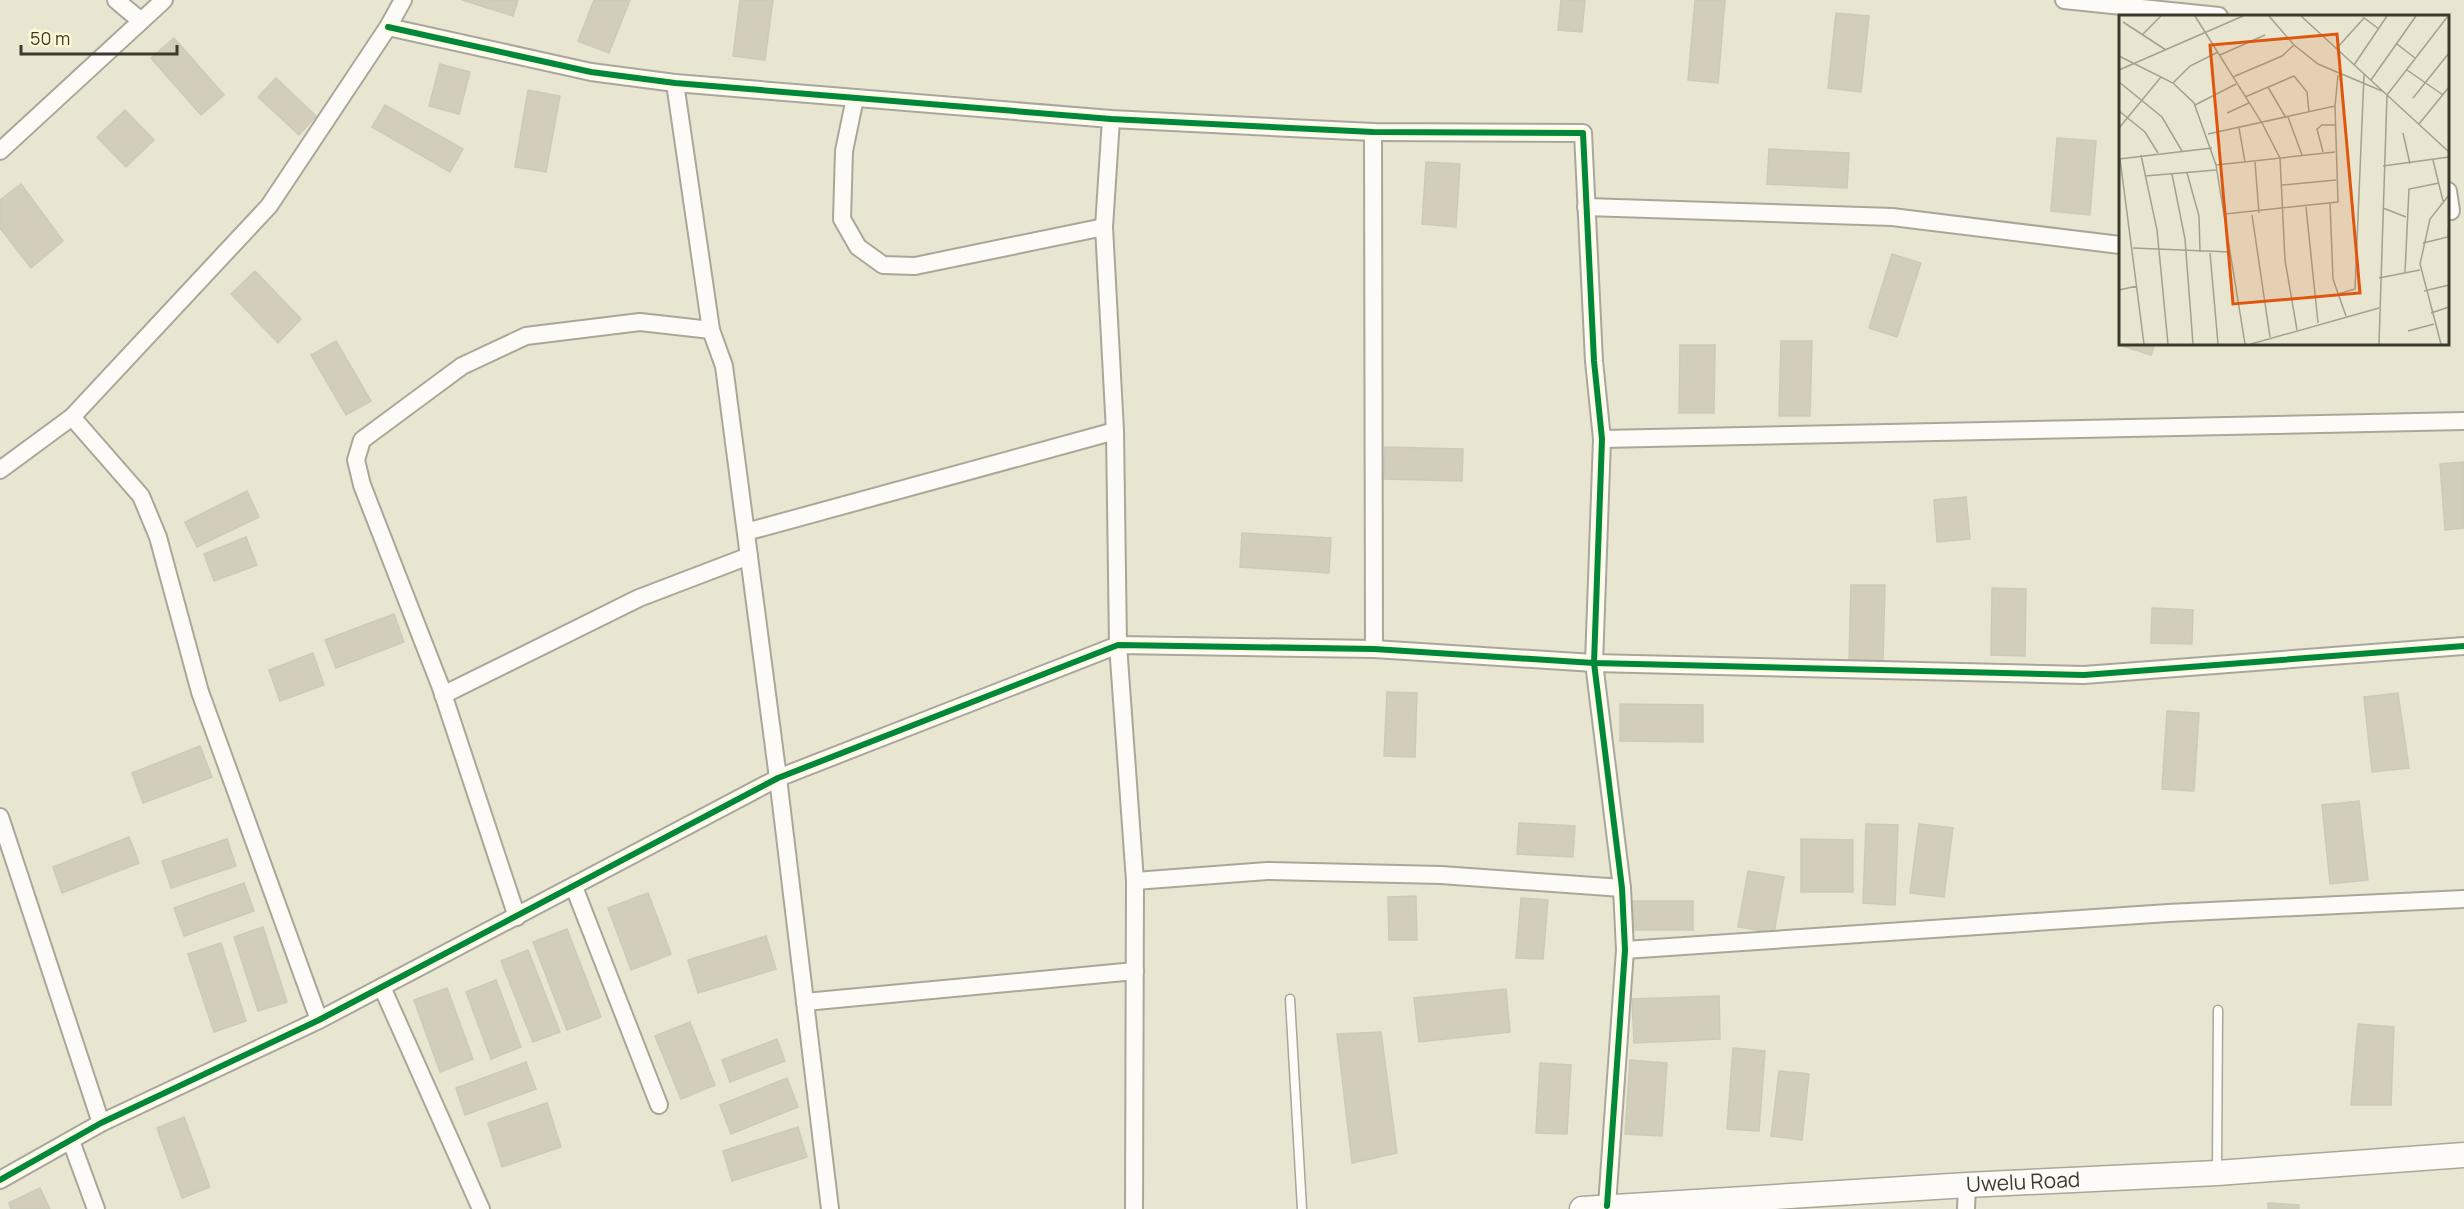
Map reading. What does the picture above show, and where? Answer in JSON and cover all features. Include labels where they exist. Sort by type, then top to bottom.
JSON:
[{"type":"street","points":[[116,0],[141,21]]},
{"type":"street","points":[[0,151],[164,0]]},
{"type":"street","points":[[0,470],[72,417],[269,206],[404,0]]},
{"type":"street","points":[[2064,0],[2209,15]]},
{"type":"street","points":[[388,27],[591,72],[675,83],[1110,120],[1373,132],[1583,133],[1594,361],[1602,439],[1593,663],[1622,888],[1625,950],[1607,1206]]},
{"type":"street","points":[[675,83],[711,330],[724,366],[778,778],[830,1209]]},
{"type":"street","points":[[855,98],[844,151],[842,219],[858,247],[883,265],[915,266],[1104,227]]},
{"type":"street","points":[[1110,120],[1104,227],[1115,430],[1118,645],[1135,880],[1134,1209]]},
{"type":"street","points":[[1373,132],[1374,649]]},
{"type":"street","points":[[2449,194],[2454,210]]},
{"type":"street","points":[[1586,207],[1892,217],[2119,245]]},
{"type":"street","points":[[517,917],[443,695],[362,485],[356,460],[362,440],[462,366],[526,336],[640,322],[711,330]]},
{"type":"street","points":[[72,417],[141,496],[158,537],[200,692],[319,1020]]},
{"type":"street","points":[[1602,439],[2464,422]]},
{"type":"street","points":[[746,532],[1115,430]]},
{"type":"street","points":[[443,695],[639,598],[749,556]]},
{"type":"street","points":[[0,1180],[101,1123],[319,1020],[778,778],[1118,645],[1374,649],[1593,663],[2084,675],[2464,646]]},
{"type":"street","points":[[0,818],[101,1123]]},
{"type":"street","points":[[1135,880],[1279,872],[1441,875],[1622,888]]},
{"type":"street","points":[[574,887],[659,1105]]},
{"type":"street","points":[[1625,950],[2168,913],[2464,899]]},
{"type":"street","points":[[805,1002],[1135,971]]},
{"type":"street","points":[[382,987],[481,1209]]},
{"type":"street","points":[[70,1141],[96,1209]]},
{"type":"street","name":"Uwelu Road","points":[[1582,1209],[1607,1206],[1782,1203],[1967,1185],[2217,1173],[2464,1155]]},
{"type":"street","points":[[1966,1209],[1967,1185]]},
{"type":"lane","points":[[1290,999],[1302,1209]]},
{"type":"lane","points":[[2217,1173],[2218,1010]]},
{"type":"building","points":[[462,0],[518,0],[513,16]]},
{"type":"building","points":[[594,0],[630,0],[609,53],[578,41]]},
{"type":"building","points":[[740,0],[773,0],[765,60],[733,56]]},
{"type":"building","points":[[1561,0],[1585,0],[1582,32],[1558,30]]},
{"type":"building","points":[[1695,0],[1725,0],[1718,83],[1688,80]]},
{"type":"building","points":[[1836,13],[1869,16],[1861,92],[1828,88]]},
{"type":"building","points":[[174,38],[224,95],[201,115],[151,58]]},
{"type":"building","points":[[440,64],[470,72],[459,114],[429,106]]},
{"type":"building","points":[[276,78],[316,116],[299,135],[258,97]]},
{"type":"building","points":[[528,90],[560,96],[546,172],[515,167]]},
{"type":"building","points":[[385,105],[463,149],[450,172],[372,127]]},
{"type":"building","points":[[125,110],[154,140],[126,167],[97,137]]},
{"type":"building","points":[[2057,138],[2096,141],[2090,215],[2051,211]]},
{"type":"building","points":[[1769,149],[1849,153],[1847,188],[1767,184]]},
{"type":"building","points":[[1426,162],[1460,164],[1456,227],[1422,224]]},
{"type":"building","points":[[21,184],[63,241],[31,268],[0,228],[0,200]]},
{"type":"building","points":[[1892,254],[1921,263],[1897,337],[1869,328]]},
{"type":"building","points":[[255,271],[301,319],[278,343],[231,294]]},
{"type":"building","points":[[336,341],[371,401],[346,415],[311,355]]},
{"type":"building","points":[[1781,341],[1812,341],[1810,416],[1779,416]]},
{"type":"building","points":[[1680,345],[1715,345],[1714,413],[1679,413]]},
{"type":"building","points":[[2119,345],[2155,345],[2151,355]]},
{"type":"building","points":[[1385,447],[1463,449],[1462,481],[1384,479]]},
{"type":"building","points":[[2464,462],[2464,528],[2445,530],[2440,464]]},
{"type":"building","points":[[247,491],[259,517],[197,547],[185,522]]},
{"type":"building","points":[[1966,497],[1970,539],[1937,542],[1934,500]]},
{"type":"building","points":[[1242,533],[1331,538],[1329,573],[1240,567]]},
{"type":"building","points":[[246,537],[257,565],[214,581],[204,554]]},
{"type":"building","points":[[1851,585],[1885,585],[1883,661],[1849,661]]},
{"type":"building","points":[[1992,588],[2026,589],[2025,656],[1991,655]]},
{"type":"building","points":[[2152,608],[2193,610],[2192,644],[2151,643]]},
{"type":"building","points":[[394,614],[404,642],[336,668],[325,640]]},
{"type":"building","points":[[313,653],[324,685],[280,701],[269,670]]},
{"type":"building","points":[[1387,692],[1417,693],[1415,757],[1384,756]]},
{"type":"building","points":[[2398,693],[2409,768],[2372,772],[2364,697]]},
{"type":"building","points":[[1620,704],[1703,705],[1703,742],[1620,741]]},
{"type":"building","points":[[2167,711],[2199,713],[2194,791],[2162,789]]},
{"type":"building","points":[[200,746],[212,777],[143,803],[132,773]]},
{"type":"building","points":[[2359,801],[2368,880],[2330,884],[2322,805]]},
{"type":"building","points":[[1519,823],[1575,826],[1573,857],[1517,854]]},
{"type":"building","points":[[1866,824],[1898,825],[1895,905],[1863,903]]},
{"type":"building","points":[[1919,824],[1953,828],[1944,897],[1910,893]]},
{"type":"building","points":[[129,837],[139,863],[62,893],[53,867]]},
{"type":"building","points":[[227,839],[236,866],[171,888],[162,861]]},
{"type":"building","points":[[1801,839],[1853,840],[1853,892],[1801,892]]},
{"type":"building","points":[[1748,871],[1784,877],[1774,933],[1738,927]]},
{"type":"building","points":[[244,883],[254,911],[184,936],[174,908]]},
{"type":"building","points":[[648,893],[671,954],[631,970],[608,908]]},
{"type":"building","points":[[1416,896],[1417,940],[1389,940],[1388,897]]},
{"type":"building","points":[[1521,898],[1548,900],[1543,959],[1516,958]]},
{"type":"building","points":[[1631,901],[1693,901],[1693,930],[1631,930]]},
{"type":"building","points":[[263,927],[287,1002],[258,1011],[234,937]]},
{"type":"building","points":[[567,929],[601,1017],[567,1030],[533,942]]},
{"type":"building","points":[[766,936],[776,969],[698,993],[688,960]]},
{"type":"building","points":[[221,943],[246,1021],[214,1032],[188,954]]},
{"type":"building","points":[[528,950],[560,1032],[533,1042],[501,961]]},
{"type":"building","points":[[496,980],[521,1047],[491,1059],[466,992]]},
{"type":"building","points":[[447,988],[473,1059],[440,1072],[414,1000]]},
{"type":"building","points":[[1506,989],[1510,1032],[1419,1042],[1414,998]]},
{"type":"building","points":[[1719,996],[1720,1039],[1634,1043],[1632,999]]},
{"type":"building","points":[[690,1022],[715,1085],[681,1099],[655,1036]]},
{"type":"building","points":[[2358,1024],[2394,1027],[2391,1105],[2351,1105]]},
{"type":"building","points":[[1381,1032],[1397,1153],[1352,1163],[1337,1034]]},
{"type":"building","points":[[777,1039],[785,1061],[730,1082],[722,1060]]},
{"type":"building","points":[[1733,1048],[1765,1051],[1759,1131],[1727,1129]]},
{"type":"building","points":[[1630,1060],[1667,1063],[1662,1136],[1625,1134]]},
{"type":"building","points":[[526,1062],[536,1089],[465,1115],[456,1088]]},
{"type":"building","points":[[1540,1063],[1571,1065],[1567,1134],[1536,1133]]},
{"type":"building","points":[[1779,1071],[1809,1074],[1802,1140],[1771,1136]]},
{"type":"building","points":[[787,1078],[798,1107],[731,1134],[720,1105]]},
{"type":"building","points":[[547,1103],[561,1147],[502,1167],[488,1123]]},
{"type":"building","points":[[184,1117],[210,1187],[182,1198],[157,1128]]},
{"type":"building","points":[[798,1127],[807,1157],[732,1181],[723,1151]]},
{"type":"building","points":[[40,1188],[50,1209],[11,1209],[9,1203]]},
{"type":"building","points":[[2268,1203],[2299,1205],[2299,1209],[2268,1209]]},
{"type":"cycle path","points":[[388,27],[591,72],[675,83],[1111,119],[1373,132],[1583,133],[1594,361],[1602,439],[1594,663],[1622,888],[1625,950],[1607,1206]]},
{"type":"cycle path","points":[[0,1180],[101,1123],[319,1020],[778,778],[1118,645],[1374,649],[1594,663],[2084,675],[2464,646]]}]
